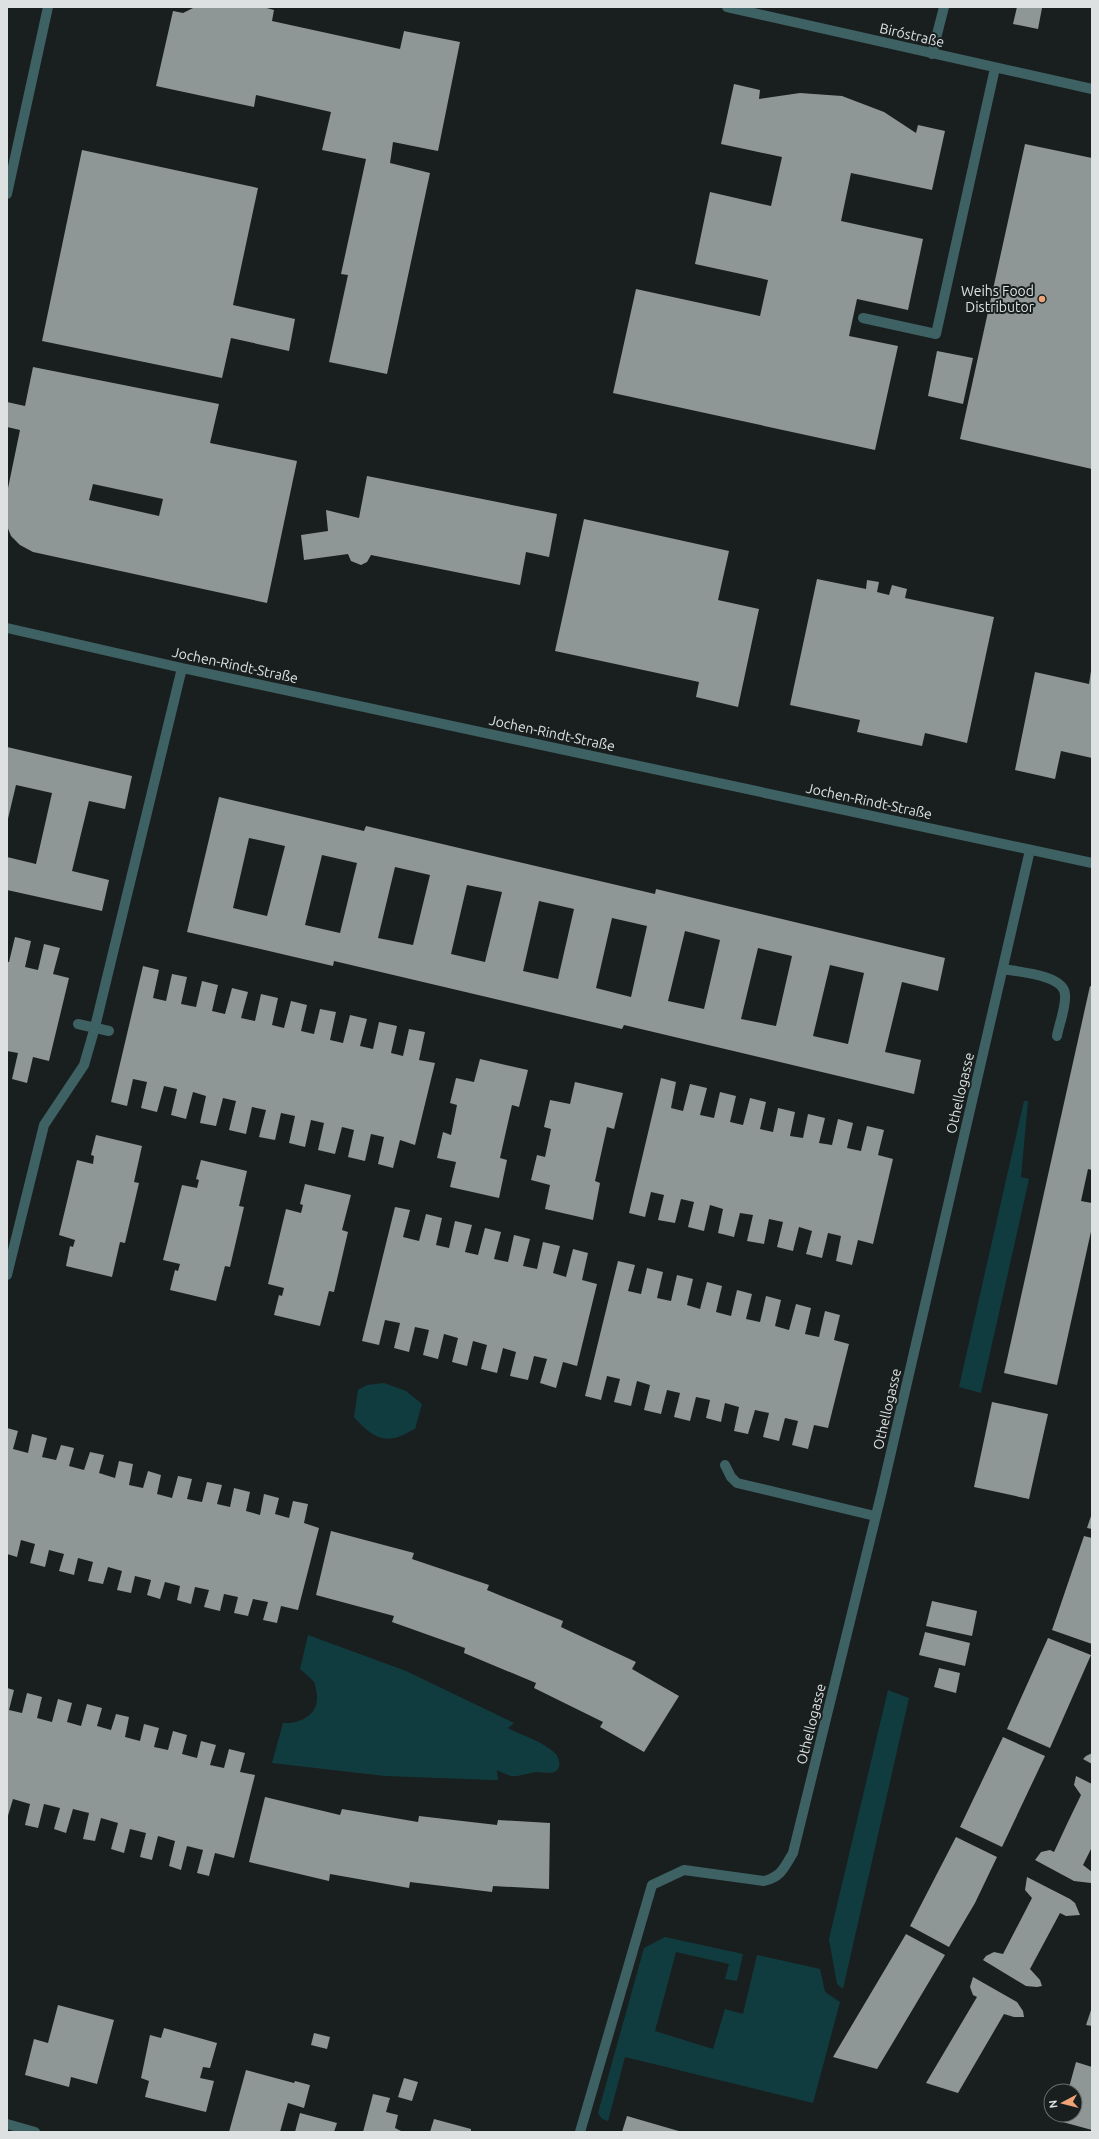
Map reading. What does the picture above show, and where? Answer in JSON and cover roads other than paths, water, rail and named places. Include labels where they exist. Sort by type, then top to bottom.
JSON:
[{"type":"street","points":[[7,194],[48,7]]},
{"type":"street","name":"Biróstraße","points":[[727,7],[1092,89]]},
{"type":"street","points":[[932,54],[944,7]]},
{"type":"street","points":[[863,318],[936,334],[995,68]]},
{"type":"street","name":"Jochen-Rindt-Straße","points":[[7,628],[182,668],[1092,863]]},
{"type":"street","points":[[7,1275],[44,1125],[84,1065],[95,1027],[182,668]]},
{"type":"street","name":"Othellogasse","points":[[580,2132],[652,1885],[684,1870],[764,1881],[775,1878],[784,1868],[792,1853],[799,1830],[875,1516],[1030,850]]},
{"type":"street","points":[[1003,969],[1055,980],[1063,986],[1065,995],[1057,1036]]},
{"type":"street","points":[[78,1024],[109,1031]]},
{"type":"street","points":[[725,1465],[736,1484],[875,1516]]},
{"type":"street","points":[[7,2124],[35,2132]]},
{"type":"place","name":"Weihs Food Distributor","points":[[1042,299]]}]
